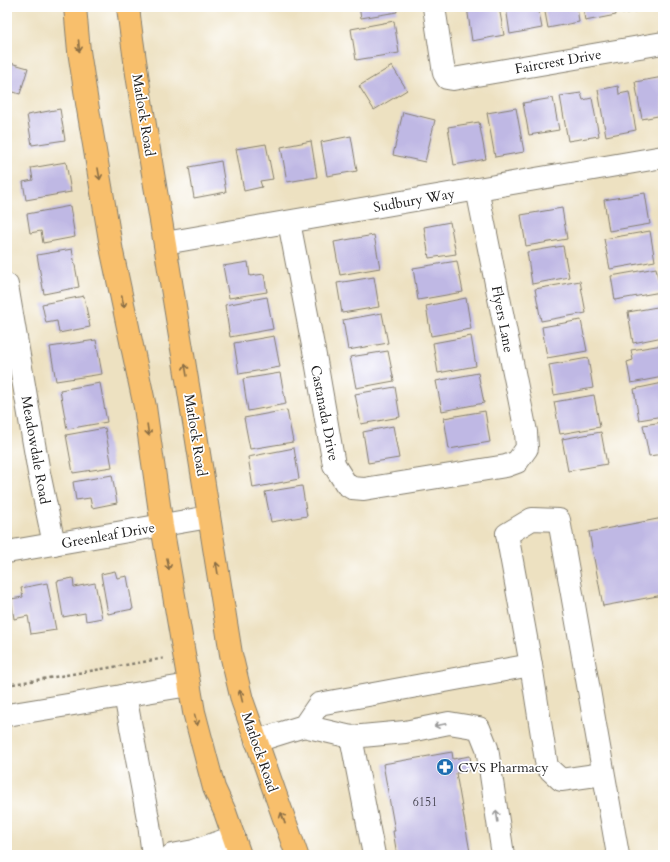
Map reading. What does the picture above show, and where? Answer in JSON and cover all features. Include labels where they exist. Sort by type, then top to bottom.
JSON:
[{"type":"main road","points":[[76,7],[79,51],[91,126],[112,252],[145,407],[162,526],[189,686],[194,712],[214,788],[225,812],[237,846]]},
{"type":"main road","name":"Matlock Road","points":[[128,7],[132,45],[231,654],[242,700],[297,855]]},
{"type":"street","name":"Faircrest Drive","points":[[434,7],[444,73],[447,78],[453,80],[663,43]]},
{"type":"street","name":"Sudbury Way","points":[[165,242],[663,157]]},
{"type":"street","name":"Flyers Lane","points":[[477,189],[526,432],[527,448]]},
{"type":"street","name":"Castanada Drive","points":[[289,222],[316,361],[334,465],[346,484],[352,488],[364,489],[506,466],[517,462],[527,448]]},
{"type":"street","name":"Meadowdale Road","points":[[7,285],[39,473],[54,544]]},
{"type":"street","name":"Greenleaf Drive","points":[[7,552],[209,518]]},
{"type":"street","points":[[604,774],[561,780],[547,766],[531,665],[507,534],[532,519],[559,520],[604,774],[618,855]]},
{"type":"street","points":[[304,726],[319,704],[531,665]]},
{"type":"street","points":[[7,715],[189,686]]},
{"type":"street","points":[[125,695],[149,824],[153,855]]},
{"type":"street","points":[[256,741],[304,726],[351,737],[404,732],[449,723],[479,728],[487,748],[503,855]]},
{"type":"street","points":[[351,737],[374,855]]},
{"type":"street","points":[[172,855],[237,846]]},
{"type":"path","points":[[7,684],[168,657]]},
{"type":"building","points":[[359,7],[396,7],[397,12],[361,18]]},
{"type":"building","points":[[467,7],[499,7],[504,35],[472,41]]},
{"type":"building","points":[[506,7],[538,7],[542,28],[510,34]]},
{"type":"building","points":[[544,7],[577,7],[579,22],[548,28]]},
{"type":"building","points":[[583,7],[615,7],[616,15],[585,21]]},
{"type":"building","points":[[621,7],[654,7],[655,8],[622,14]]},
{"type":"building","points":[[394,21],[399,53],[356,60],[351,29]]},
{"type":"building","points":[[7,62],[28,68],[20,94],[7,90]]},
{"type":"building","points":[[392,66],[407,90],[374,110],[359,86]]},
{"type":"building","points":[[663,77],[663,115],[642,119],[635,82]]},
{"type":"building","points":[[618,86],[619,94],[629,92],[636,130],[606,136],[598,90]]},
{"type":"building","points":[[581,93],[583,100],[592,98],[599,136],[568,141],[560,96]]},
{"type":"building","points":[[553,98],[559,130],[529,135],[523,103]]},
{"type":"building","points":[[516,108],[524,152],[495,157],[487,113]]},
{"type":"building","points":[[60,109],[65,140],[32,145],[27,115]]},
{"type":"building","points":[[403,112],[435,120],[425,162],[393,155]]},
{"type":"building","points":[[479,122],[486,159],[454,165],[448,127]]},
{"type":"building","points":[[351,136],[357,171],[327,176],[321,142]]},
{"type":"building","points":[[311,141],[317,177],[287,182],[281,147]]},
{"type":"building","points":[[266,144],[273,179],[260,181],[262,187],[244,191],[236,149]]},
{"type":"building","points":[[221,161],[226,192],[194,198],[189,167]]},
{"type":"building","points":[[66,162],[71,192],[26,200],[23,182],[33,180],[31,168]]},
{"type":"building","points":[[645,193],[650,224],[609,231],[604,200]]},
{"type":"building","points":[[70,206],[75,237],[43,243],[41,231],[30,233],[27,214]]},
{"type":"building","points":[[562,208],[567,239],[526,246],[521,215]]},
{"type":"building","points":[[450,222],[456,254],[429,258],[424,227]]},
{"type":"building","points":[[650,231],[655,261],[610,269],[604,239]]},
{"type":"building","points":[[374,235],[380,268],[340,275],[334,242]]},
{"type":"building","points":[[563,246],[569,277],[532,284],[527,252]]},
{"type":"building","points":[[72,249],[79,287],[44,294],[37,255]]},
{"type":"building","points":[[457,261],[463,292],[418,300],[413,268]]},
{"type":"building","points":[[248,262],[250,276],[264,274],[267,292],[229,298],[223,266]]},
{"type":"building","points":[[656,268],[661,292],[615,300],[611,276]]},
{"type":"building","points":[[374,277],[379,307],[342,313],[337,283]]},
{"type":"building","points":[[580,281],[586,313],[541,321],[535,289]]},
{"type":"building","points":[[84,296],[90,327],[59,333],[57,321],[46,323],[42,304]]},
{"type":"building","points":[[267,297],[273,329],[230,337],[225,305]]},
{"type":"building","points":[[466,298],[471,329],[431,336],[426,306]]},
{"type":"building","points":[[663,306],[663,337],[633,343],[628,312]]},
{"type":"building","points":[[382,313],[388,343],[348,350],[343,320]]},
{"type":"building","points":[[581,320],[587,351],[547,358],[542,327]]},
{"type":"building","points":[[274,336],[280,367],[239,374],[234,343]]},
{"type":"building","points":[[471,336],[476,366],[438,373],[433,343]]},
{"type":"building","points":[[96,340],[102,374],[56,381],[50,347]]},
{"type":"building","points":[[663,345],[663,377],[631,383],[627,362],[633,360],[631,350]]},
{"type":"building","points":[[388,351],[394,381],[356,388],[350,357]]},
{"type":"building","points":[[588,358],[593,388],[554,395],[549,365]]},
{"type":"building","points":[[280,373],[286,404],[248,411],[243,379]]},
{"type":"building","points":[[478,373],[484,403],[442,411],[436,381]]},
{"type":"building","points":[[100,383],[107,422],[67,429],[60,390]]},
{"type":"building","points":[[663,383],[663,416],[639,420],[634,389]]},
{"type":"building","points":[[395,387],[400,417],[361,424],[355,394]]},
{"type":"building","points":[[594,395],[600,427],[560,434],[554,402]]},
{"type":"building","points":[[287,410],[293,442],[250,449],[244,418]]},
{"type":"building","points":[[485,411],[490,442],[449,449],[444,418]]},
{"type":"building","points":[[663,422],[663,454],[649,456],[643,425]]},
{"type":"building","points":[[393,426],[399,458],[368,463],[363,432]]},
{"type":"building","points":[[105,428],[112,467],[73,473],[66,435]]},
{"type":"building","points":[[601,432],[607,464],[568,471],[562,439]]},
{"type":"building","points":[[294,448],[299,479],[253,488],[248,457]]},
{"type":"building","points":[[112,475],[117,503],[92,508],[90,498],[76,500],[73,482]]},
{"type":"building","points":[[302,486],[307,516],[271,522],[265,492]]},
{"type":"building","points":[[663,518],[663,595],[603,606],[589,532]]},
{"type":"building","points":[[115,571],[117,578],[127,576],[133,609],[108,614],[101,574]]},
{"type":"building","points":[[73,578],[74,587],[95,583],[102,618],[86,621],[85,613],[63,617],[57,581]]},
{"type":"building","points":[[47,583],[56,630],[31,634],[28,616],[14,619],[11,599],[23,597],[21,588]]},
{"type":"building","name":"CVS Pharmacy","points":[[452,752],[453,759],[470,756],[472,770],[456,773],[470,852],[452,855],[397,855],[393,831],[395,831],[383,764]]},
{"type":"place","name":"CVS Pharmacy","points":[[445,767]]}]
